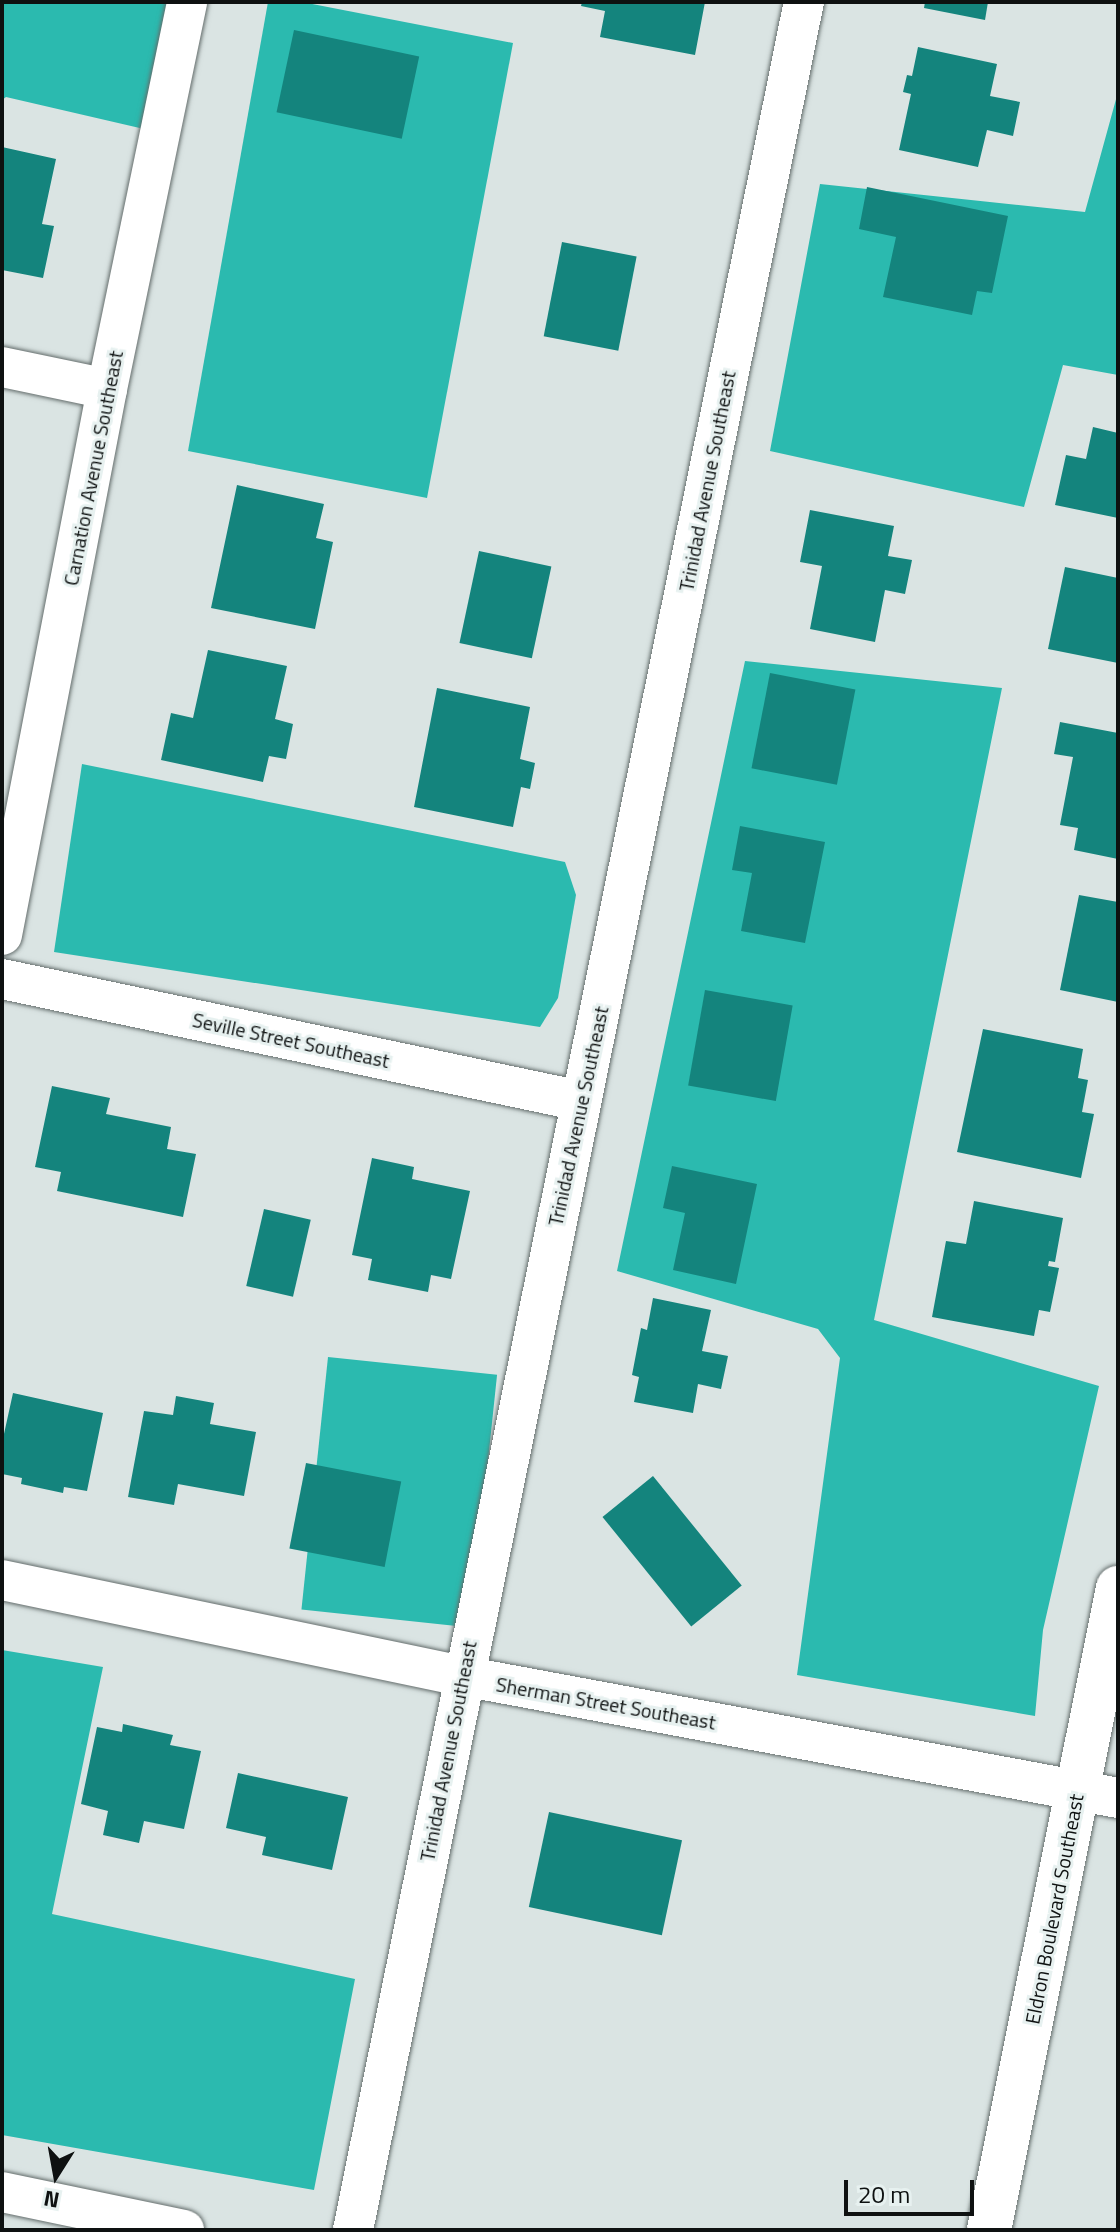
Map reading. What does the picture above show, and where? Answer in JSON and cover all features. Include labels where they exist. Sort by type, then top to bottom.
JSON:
[{"type":"street","name":"Carnation Avenue Southeast","points":[[2,935],[107,389],[187,2]]},
{"type":"street","name":"Trinidad Avenue Southeast","points":[[353,2230],[804,2]]},
{"type":"street","points":[[2,367],[107,389]]},
{"type":"street","name":"Seville Street Southeast","points":[[2,979],[581,1101]]},
{"type":"street","name":"Sherman Street Southeast","points":[[2,1580],[463,1676],[1098,1794]]},
{"type":"street","name":"Eldron Boulevard Southeast","points":[[989,2230],[1098,1794],[1118,1588]]},
{"type":"street","points":[[2,2192],[184,2230]]},
{"type":"shaded area","points":[[2,2],[167,2],[144,129],[6,97],[2,100]]},
{"type":"shaded area","points":[[268,2],[302,2],[513,43],[427,498],[188,451]]},
{"type":"shaded area","points":[[1118,92],[1118,375],[1063,365],[1024,507],[770,451],[820,184],[1085,212]]},
{"type":"shaded area","points":[[745,661],[1002,688],[874,1320],[1099,1386],[1043,1630],[1035,1716],[797,1675],[840,1358],[818,1329],[617,1271]]},
{"type":"shaded area","points":[[82,764],[565,862],[576,895],[558,998],[540,1027],[54,952]]},
{"type":"shaded area","points":[[328,1357],[497,1375],[471,1627],[301,1610]]},
{"type":"shaded area","points":[[2,1650],[103,1667],[52,1914],[355,1979],[314,2190],[2,2135]]},
{"type":"building","points":[[582,2],[705,2],[695,55],[600,37],[605,11],[581,6]]},
{"type":"building","points":[[925,2],[988,2],[985,20],[924,8]]},
{"type":"building","points":[[294,30],[419,57],[402,139],[277,112]]},
{"type":"building","points":[[918,47],[997,64],[990,96],[1020,102],[1013,136],[987,130],[978,167],[899,150],[911,94],[903,92],[907,75],[912,76]]},
{"type":"building","points":[[2,147],[56,159],[42,224],[54,226],[43,278],[2,270]]},
{"type":"building","points":[[867,187],[1008,216],[992,293],[977,291],[972,315],[883,297],[896,237],[859,229]]},
{"type":"building","points":[[562,242],[637,257],[618,351],[544,336]]},
{"type":"building","points":[[1093,427],[1118,433],[1118,518],[1055,505],[1066,455],[1086,459]]},
{"type":"building","points":[[237,485],[324,504],[316,538],[333,542],[315,629],[211,608]]},
{"type":"building","points":[[810,510],[894,526],[888,556],[912,560],[905,594],[885,590],[875,642],[810,629],[822,566],[800,562]]},
{"type":"building","points":[[479,551],[551,566],[532,658],[459,643]]},
{"type":"building","points":[[1065,567],[1118,578],[1118,663],[1048,649]]},
{"type":"building","points":[[208,650],[287,666],[275,719],[293,724],[286,759],[269,756],[263,782],[161,760],[171,713],[193,718]]},
{"type":"building","points":[[770,673],[855,690],[837,785],[751,768]]},
{"type":"building","points":[[437,688],[530,707],[520,759],[535,763],[530,789],[521,787],[513,827],[414,807]]},
{"type":"building","points":[[1060,722],[1118,733],[1118,859],[1074,850],[1078,828],[1060,825],[1073,757],[1054,754]]},
{"type":"building","points":[[740,826],[825,842],[805,943],[741,931],[752,873],[732,870]]},
{"type":"building","points":[[1079,895],[1118,902],[1118,1002],[1060,990]]},
{"type":"building","points":[[705,990],[793,1005],[776,1101],[688,1086]]},
{"type":"building","points":[[983,1029],[1083,1049],[1078,1078],[1088,1080],[1082,1112],[1094,1114],[1081,1178],[957,1152]]},
{"type":"building","points":[[52,1086],[110,1098],[106,1114],[171,1127],[167,1149],[196,1154],[183,1217],[57,1191],[61,1172],[35,1167]]},
{"type":"building","points":[[372,1158],[414,1167],[412,1179],[470,1191],[451,1279],[431,1275],[428,1292],[368,1280],[372,1259],[352,1255]]},
{"type":"building","points":[[672,1166],[757,1184],[736,1284],[673,1270],[685,1213],[663,1208]]},
{"type":"building","points":[[974,1201],[1063,1218],[1055,1262],[1049,1261],[1048,1266],[1059,1268],[1050,1312],[1039,1310],[1034,1336],[932,1317],[946,1241],[966,1244]]},
{"type":"building","points":[[264,1209],[311,1220],[293,1297],[246,1286]]},
{"type":"building","points":[[653,1298],[711,1310],[702,1351],[728,1356],[721,1389],[698,1384],[693,1413],[634,1402],[639,1377],[632,1375],[641,1328],[647,1330]]},
{"type":"building","points":[[13,1393],[103,1413],[87,1491],[64,1487],[63,1493],[21,1484],[22,1478],[2,1474],[2,1443]]},
{"type":"building","points":[[176,1396],[214,1403],[210,1424],[256,1432],[244,1496],[178,1484],[174,1505],[128,1497],[144,1411],[173,1415]]},
{"type":"building","points":[[306,1463],[401,1482],[385,1567],[289,1548]]},
{"type":"building","points":[[653,1476],[742,1586],[691,1626],[602,1517]]},
{"type":"building","points":[[123,1724],[173,1735],[170,1745],[201,1751],[184,1829],[144,1821],[139,1843],[103,1835],[108,1811],[81,1804],[97,1727],[122,1732]]},
{"type":"building","points":[[238,1773],[348,1797],[332,1870],[262,1855],[266,1837],[226,1828]]},
{"type":"building","points":[[549,1812],[682,1840],[662,1935],[529,1907]]}]
